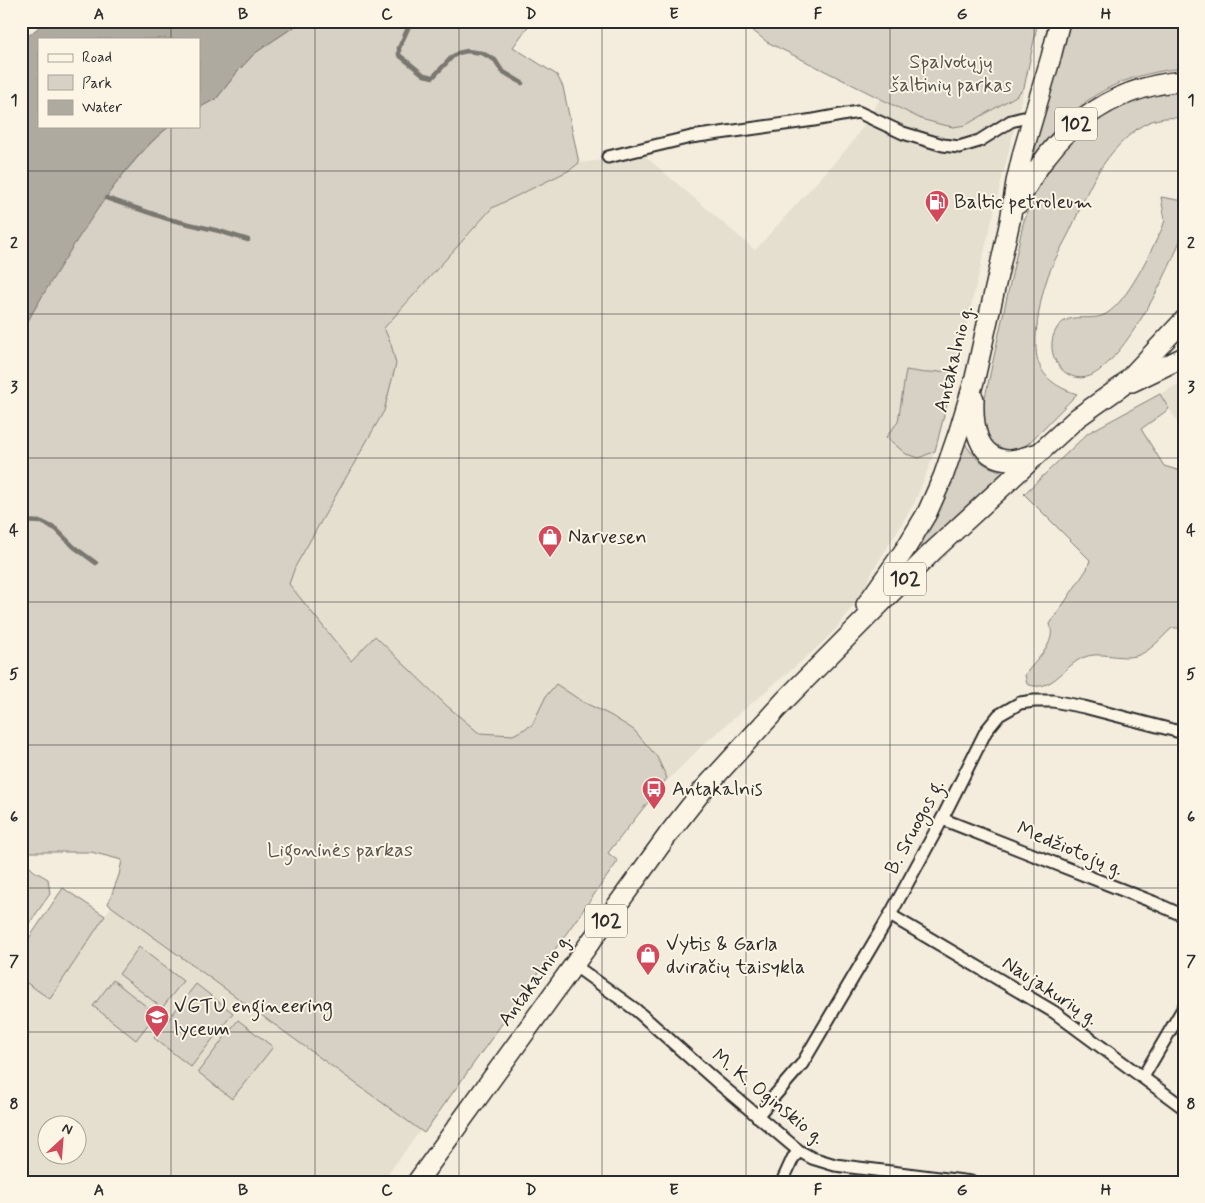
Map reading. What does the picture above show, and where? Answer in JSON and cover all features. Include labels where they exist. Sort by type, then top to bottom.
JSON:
[{"type":"main road","name":"Antakalnio g.","points":[[417,1182],[665,840],[704,790],[811,672],[860,613],[906,548],[926,513],[943,478],[975,378],[1010,221],[1016,182],[1060,21]]},
{"type":"main road","name":"102","points":[[1010,221],[1042,161],[1080,120],[1102,105],[1125,94],[1147,86],[1184,80]]},
{"type":"main road","name":"Antakalnio g.","points":[[811,672],[933,551],[1077,418],[1122,386],[1184,320]]},
{"type":"main road","points":[[1122,386],[1184,357]]},
{"type":"main road","points":[[975,378],[976,434],[984,449],[992,455],[1009,460],[1041,452]]},
{"type":"street","points":[[608,157],[691,137],[858,112],[903,133],[943,145],[959,147],[979,141],[1011,121],[1023,118],[1032,120]]},
{"type":"street","name":"B. Sruogos g.","points":[[757,1116],[802,1064],[890,915],[942,819],[986,730],[999,715],[1020,703],[1034,700],[1062,703],[1184,733]]},
{"type":"street","name":"Medžiotojų g.","points":[[942,819],[1184,916]]},
{"type":"street","name":"Naujakurių g.","points":[[890,915],[1054,1012],[1184,1108]]},
{"type":"street","name":"M. K. Oginskio g.","points":[[574,966],[636,1010],[799,1151],[818,1160],[835,1165],[971,1182]]},
{"type":"street","points":[[1143,1077],[1184,1007]]},
{"type":"street","points":[[782,1182],[793,1158],[799,1151]]},
{"type":"shaded area","points":[[1024,88],[955,372],[925,373],[906,370],[898,422],[886,437],[919,458],[935,451],[915,502],[874,569],[862,594],[836,629],[818,647],[706,742],[645,803],[608,853],[618,861],[424,1133],[420,1131],[382,1182],[21,1182],[21,950],[63,888],[105,915],[111,907],[108,904],[119,875],[122,860],[289,584],[295,567],[384,411],[391,344],[384,328],[492,208],[570,170],[579,163],[611,159],[639,151],[755,250],[852,143],[880,99],[921,119],[953,127],[966,125],[1016,96]]},
{"type":"shaded area","points":[[1184,381],[1184,432],[1160,394]]},
{"type":"green space","name":"Ligoninės parkas","points":[[303,21],[532,21],[513,47],[557,75],[563,87],[579,163],[570,170],[492,208],[384,328],[391,344],[396,364],[384,411],[295,567],[289,584],[351,661],[375,636],[447,706],[479,733],[513,735],[532,725],[546,696],[556,684],[583,702],[610,715],[634,730],[657,757],[667,778],[608,853],[618,861],[424,1133],[108,904],[119,875],[122,860],[91,852],[21,852],[21,333],[83,230],[125,172],[168,128],[200,128],[200,107],[217,98],[254,54]]},
{"type":"green space","name":"Spalvotųjų šaltinių parkas","points":[[741,21],[1038,21],[1024,88],[1016,96],[966,125],[953,127],[921,119],[767,42]]},
{"type":"green space","points":[[1066,21],[1184,21],[1184,68],[1135,78],[1113,86],[1094,96],[1076,109],[1060,125],[1029,164]]},
{"type":"green space","points":[[1184,91],[1184,119],[1163,118],[1143,125],[1108,157],[1089,188],[1048,276],[1041,299],[1036,353],[1041,368],[1048,378],[1064,389],[1077,394],[1029,443],[1012,451],[997,448],[987,436],[984,428],[983,408],[1023,224],[1030,204],[1051,167],[1080,134],[1097,121],[1135,101]]},
{"type":"green space","points":[[1161,197],[1184,201],[1185,220],[1178,246],[1146,311],[1117,353],[1103,367],[1090,376],[1081,378],[1064,372],[1054,357],[1052,347],[1057,328],[1068,319],[1106,314],[1122,298],[1138,275],[1162,229],[1165,220]]},
{"type":"green space","points":[[906,370],[925,373],[955,372],[935,451],[919,458],[906,454],[886,437],[898,422]]},
{"type":"green space","points":[[1160,394],[1169,409],[1141,429],[1164,466],[1184,472],[1184,628],[1172,628],[1151,648],[1136,656],[1088,656],[1075,662],[1050,683],[1035,686],[1027,684],[1025,675],[1044,651],[1051,638],[1050,624],[1087,569],[1090,560],[1024,494],[1088,433]]},
{"type":"green space","points":[[964,441],[971,453],[980,461],[991,468],[1004,472],[918,551],[916,550],[938,510],[949,484]]},
{"type":"green space","points":[[21,858],[34,871],[48,879],[50,894],[21,935]]},
{"type":"green space","points":[[63,888],[105,916],[50,999],[21,979],[21,950]]},
{"type":"green space","points":[[139,947],[183,981],[162,1008],[119,974]]},
{"type":"green space","points":[[113,980],[156,1014],[136,1040],[93,1006]]},
{"type":"green space","points":[[196,984],[233,1013],[191,1067],[154,1038]]},
{"type":"green space","points":[[238,1020],[273,1047],[232,1099],[198,1072]]},
{"type":"water","points":[[46,21],[303,21],[254,54],[217,98],[200,107],[200,38],[38,38],[38,128],[168,128],[126,170],[104,200],[61,265],[21,333],[21,42]]},
{"type":"waterway","points":[[405,21],[409,26],[399,48],[399,55],[424,75],[433,77],[452,57],[467,51],[482,53],[495,60],[502,71],[522,83]]},
{"type":"waterway","points":[[106,198],[168,219],[248,240]]},
{"type":"waterway","points":[[21,521],[42,522],[56,529],[74,547],[96,563]]},
{"type":"place","name":"Baltic petroleum","points":[[937,223]]},
{"type":"place","name":"Narvesen","points":[[550,558]]},
{"type":"place","name":"Antakalnis","points":[[654,810]]},
{"type":"place","name":"Vytis & Garla dviračių taisykla","points":[[648,976]]},
{"type":"place","name":"VGTU engineering lyceum","points":[[157,1038]]}]
